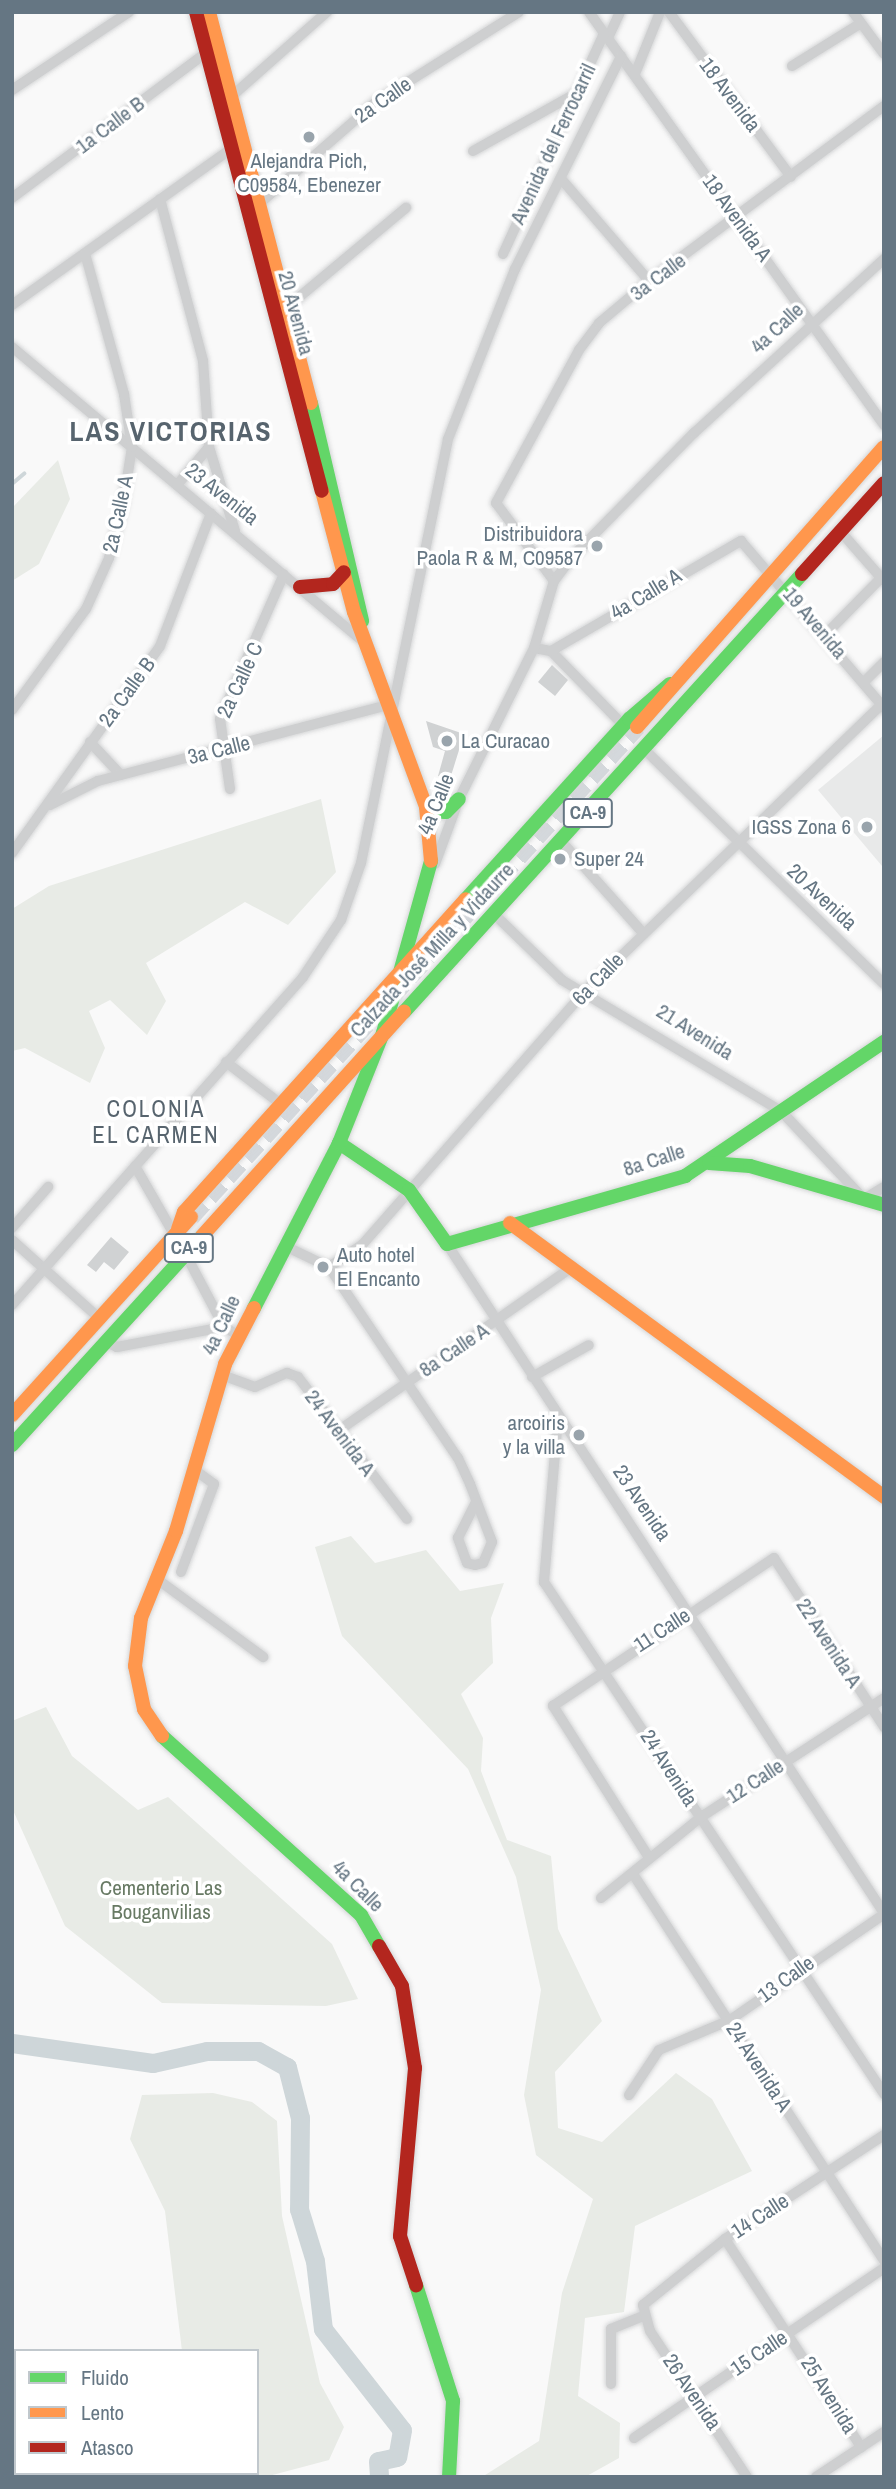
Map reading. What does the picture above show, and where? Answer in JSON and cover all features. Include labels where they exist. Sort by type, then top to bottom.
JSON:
[{"type":"main road","name":"20 Avenida","points":[[196,12],[232,148],[362,597],[362,621]]},
{"type":"main road","name":"20 Avenida","points":[[209,12],[285,309],[344,572],[427,811],[430,879]]},
{"type":"main road","name":"Calzada José Milla y Vidaurre","points":[[176,1233],[184,1212],[281,1104],[402,970],[670,684],[769,571],[884,447]]},
{"type":"main road","name":"Calzada José Milla y Vidaurre","points":[[12,1445],[383,1032],[562,842],[884,483]]},
{"type":"main road","points":[[788,590],[786,567],[825,524],[828,507]]},
{"type":"main road","points":[[740,644],[741,630],[771,597],[769,571]]},
{"type":"main road","points":[[300,587],[333,584],[344,572]]},
{"type":"main road","points":[[427,811],[446,813],[459,799]]},
{"type":"main road","name":"4a Calle","points":[[430,879],[383,1032],[339,1143],[286,1247],[231,1331],[196,1471],[157,1578],[135,1650],[137,1684],[153,1725],[190,1767],[360,1915],[402,1986],[415,2068],[400,2236],[453,2401],[456,2435],[449,2477]]},
{"type":"main road","points":[[422,907],[440,929]]},
{"type":"main road","name":"8a Calle","points":[[447,1244],[510,1223],[685,1175],[709,1163],[884,1042]]},
{"type":"main road","name":"23 Avenida","points":[[339,1143],[408,1190],[447,1244]]},
{"type":"main road","points":[[709,1163],[741,1164],[884,1205]]},
{"type":"main road","name":"Calzada José Milla y Vidaurre","points":[[12,1415],[191,1217]]},
{"type":"main road","points":[[510,1223],[569,1269],[884,1497]]},
{"type":"street","points":[[12,90],[129,12]]},
{"type":"street","points":[[232,96],[327,12]]},
{"type":"street","name":"2a Calle","points":[[259,204],[376,102],[519,12]]},
{"type":"street","name":"18 Avenida A","points":[[589,12],[884,425]]},
{"type":"street","name":"Avenida del Ferrocarril","points":[[503,254],[574,95],[620,12]]},
{"type":"street","points":[[635,74],[660,12]]},
{"type":"street","name":"18 Avenida","points":[[669,12],[791,177]]},
{"type":"street","points":[[853,12],[884,54]]},
{"type":"street","points":[[792,66],[861,23]]},
{"type":"street","name":"1a Calle B","points":[[12,198],[207,52]]},
{"type":"street","name":"Avenida del Ferrocarril","points":[[12,1305],[43,1266],[320,957],[341,920],[361,863],[391,704],[448,439],[515,269],[563,181],[621,56]]},
{"type":"street","points":[[473,151],[574,95]]},
{"type":"street","name":"3a Calle","points":[[554,581],[496,503],[579,350],[599,323],[649,282],[738,219],[884,106]]},
{"type":"street","points":[[12,305],[232,148]]},
{"type":"street","points":[[563,181],[649,282]]},
{"type":"street","points":[[160,199],[203,361],[209,447],[235,531]]},
{"type":"street","points":[[285,309],[407,208]]},
{"type":"street","name":"2a Calle A","points":[[12,710],[75,626],[100,581],[118,527],[132,447],[119,371],[85,253]]},
{"type":"street","name":"4a Calle","points":[[430,879],[459,799],[534,648],[554,581],[594,531],[884,259]]},
{"type":"street","name":"23 Avenida","points":[[12,347],[235,531],[372,649]]},
{"type":"street","points":[[177,485],[209,447]]},
{"type":"street","name":"2a Calle B","points":[[12,853],[49,805],[170,626],[211,513]]},
{"type":"street","points":[[826,634],[883,577],[841,532]]},
{"type":"street","name":"19 Avenida","points":[[741,541],[826,634],[882,707]]},
{"type":"street","name":"4a Calle A","points":[[551,651],[741,541]]},
{"type":"street","name":"2a Calle C","points":[[230,789],[223,749],[222,712],[284,574]]},
{"type":"street","points":[[534,648],[551,651],[630,726]]},
{"type":"street","points":[[863,682],[884,662]]},
{"type":"street","name":"3a Calle","points":[[49,805],[121,775],[391,704]]},
{"type":"street","name":"6a Calle","points":[[329,1266],[362,1245],[586,990],[734,844],[882,707]]},
{"type":"street","points":[[90,742],[121,775]]},
{"type":"street","name":"20 Avenida","points":[[645,750],[734,844],[884,984]]},
{"type":"street","points":[[562,842],[643,933]]},
{"type":"street","name":"21 Avenida","points":[[494,914],[562,980],[586,990],[781,1111],[864,1199]]},
{"type":"street","points":[[226,1062],[281,1104]]},
{"type":"street","points":[[135,1166],[176,1233]]},
{"type":"street","points":[[12,1228],[48,1187]]},
{"type":"street","points":[[864,1199],[884,1187]]},
{"type":"street","points":[[12,1240],[99,1318]]},
{"type":"street","name":"23 Avenida","points":[[447,1244],[558,1417],[690,1612],[884,1913]]},
{"type":"street","points":[[286,1247],[329,1266],[458,1458],[476,1502],[492,1542],[483,1563],[475,1565],[467,1563],[458,1538],[476,1502]]},
{"type":"street","points":[[107,1342],[117,1347],[231,1331],[185,1253]]},
{"type":"street","name":"8a Calle A","points":[[338,1431],[569,1269]]},
{"type":"street","points":[[532,1377],[589,1345]]},
{"type":"street","name":"24 Avenida A","points":[[222,1374],[255,1387],[293,1374],[407,1519]]},
{"type":"street","name":"24 Avenida","points":[[558,1417],[542,1575],[884,2094]]},
{"type":"street","points":[[181,1572],[214,1484],[196,1471]]},
{"type":"street","name":"11 Calle","points":[[648,1856],[553,1706],[603,1668],[775,1558]]},
{"type":"street","name":"22 Avenida A","points":[[775,1558],[884,1727]]},
{"type":"street","points":[[157,1578],[263,1657]]},
{"type":"street","name":"12 Calle","points":[[601,1898],[634,1874],[648,1856],[701,1817],[884,1698]]},
{"type":"street","name":"24 Avenida A","points":[[634,1874],[884,2260]]},
{"type":"street","name":"13 Calle","points":[[629,2095],[659,2050],[730,2020],[802,1966],[884,1913]]},
{"type":"street","name":"14 Calle","points":[[611,2384],[611,2329],[644,2310],[725,2239],[884,2135]]},
{"type":"street","name":"25 Avenida","points":[[725,2239],[790,2333],[861,2447]]},
{"type":"street","name":"15 Calle","points":[[634,2438],[884,2267]]},
{"type":"street","name":"26 Avenida","points":[[644,2310],[747,2477]]},
{"type":"street","points":[[816,2477],[884,2432]]},
{"type":"shaded area","name":"IGSS Zona 6","points":[[884,735],[884,865],[882,866],[818,790]]},
{"type":"green space","points":[[58,460],[70,499],[39,564],[12,581],[12,508]]},
{"type":"green space","points":[[321,799],[336,872],[288,925],[245,902],[146,963],[166,1001],[147,1035],[110,1000],[89,1011],[105,1048],[90,1083],[25,1048],[12,1051],[12,909],[49,886]]},
{"type":"green space","points":[[351,1536],[375,1563],[426,1550],[460,1591],[504,1583],[491,1618],[493,1663],[461,1694],[483,1738],[481,1771],[507,1840],[551,1856],[558,1929],[602,2021],[555,2072],[558,2128],[602,2142],[676,2073],[712,2099],[752,2171],[635,2226],[624,2312],[585,2318],[578,2396],[620,2423],[619,2458],[585,2477],[482,2477],[539,2441],[562,2293],[593,2199],[536,2155],[524,2095],[541,1990],[516,1877],[468,1769],[342,1636],[315,1547]]},
{"type":"green space","name":"Cementerio Las Bouganvilias","points":[[46,1707],[72,1756],[138,1810],[168,1797],[332,1944],[358,1999],[326,2006],[162,2003],[65,1926],[12,1808],[12,1721]]},
{"type":"green space","points":[[213,2093],[252,2102],[277,2121],[282,2216],[320,2383],[344,2427],[329,2460],[265,2477],[242,2475],[259,2475],[259,2349],[182,2349],[165,2211],[130,2139],[142,2095]]},
{"type":"green space","points":[[12,2429],[14,2475],[109,2477],[12,2477]]},
{"type":"building","points":[[552,665],[568,680],[555,696],[538,682]]},
{"type":"building","name":"La Curacao","points":[[426,721],[464,734],[450,779],[438,776],[445,751],[433,747]]},
{"type":"building","points":[[111,1237],[129,1252],[114,1270],[104,1262],[96,1272],[87,1265]]},
{"type":"waterway","points":[[12,484],[24,474]]},
{"type":"waterway","points":[[12,2043],[153,2063],[207,2051],[258,2051],[287,2067],[300,2118],[299,2209],[315,2261],[323,2329],[402,2430],[397,2457],[378,2461],[379,2477]]},
{"type":"tunnel","points":[[191,1217],[637,727]]},
{"type":"traffic: fast","points":[[311,403],[362,621]]},
{"type":"traffic: fast","points":[[404,1012],[802,574]]},
{"type":"traffic: fast","points":[[466,899],[629,719],[670,684]]},
{"type":"traffic: fast","points":[[427,811],[446,812],[459,799]]},
{"type":"traffic: fast","points":[[254,1308],[339,1143],[383,1033],[431,861]]},
{"type":"traffic: fast","points":[[339,1143],[409,1190],[447,1244],[685,1176],[884,1042]]},
{"type":"traffic: fast","points":[[709,1163],[750,1166],[884,1205]]},
{"type":"traffic: fast","points":[[12,1445],[202,1236]]},
{"type":"traffic: fast","points":[[162,1736],[361,1915],[379,1946]]},
{"type":"traffic: fast","points":[[416,2285],[453,2401],[449,2477]]},
{"type":"traffic: slow","points":[[209,12],[311,403]]},
{"type":"traffic: slow","points":[[637,727],[884,447]]},
{"type":"traffic: slow","points":[[322,491],[354,612],[426,807],[431,861]]},
{"type":"traffic: slow","points":[[178,1229],[184,1212],[466,899]]},
{"type":"traffic: slow","points":[[202,1236],[404,1012]]},
{"type":"traffic: slow","points":[[12,1415],[191,1217]]},
{"type":"traffic: slow","points":[[510,1223],[884,1497]]},
{"type":"traffic: slow","points":[[162,1736],[144,1709],[135,1666],[141,1618],[176,1531],[225,1364],[254,1308]]},
{"type":"traffic: jam","points":[[196,12],[322,491]]},
{"type":"traffic: jam","points":[[802,574],[884,483]]},
{"type":"traffic: jam","points":[[300,587],[333,584],[344,572]]},
{"type":"traffic: jam","points":[[379,1946],[402,1986],[415,2068],[400,2236],[416,2285]]},
{"type":"place","name":"Alejandra Pich, C09584, Ebenezer","points":[[309,137]]},
{"type":"place","name":"Distribuidora Paola R & M, C09587","points":[[597,546]]},
{"type":"place","name":"La Curacao","points":[[447,741]]},
{"type":"place","name":"IGSS Zona 6","points":[[867,827]]},
{"type":"place","name":"Super 24","points":[[560,859]]},
{"type":"place","name":"Auto hotel El Encanto","points":[[323,1267]]},
{"type":"place","name":"arcoiris y la villa","points":[[579,1435]]},
{"type":"district","name":"LAS VICTORIAS","points":[[171,431]]},
{"type":"district","name":"COLONIA EL CARMEN","points":[[156,1122]]}]
